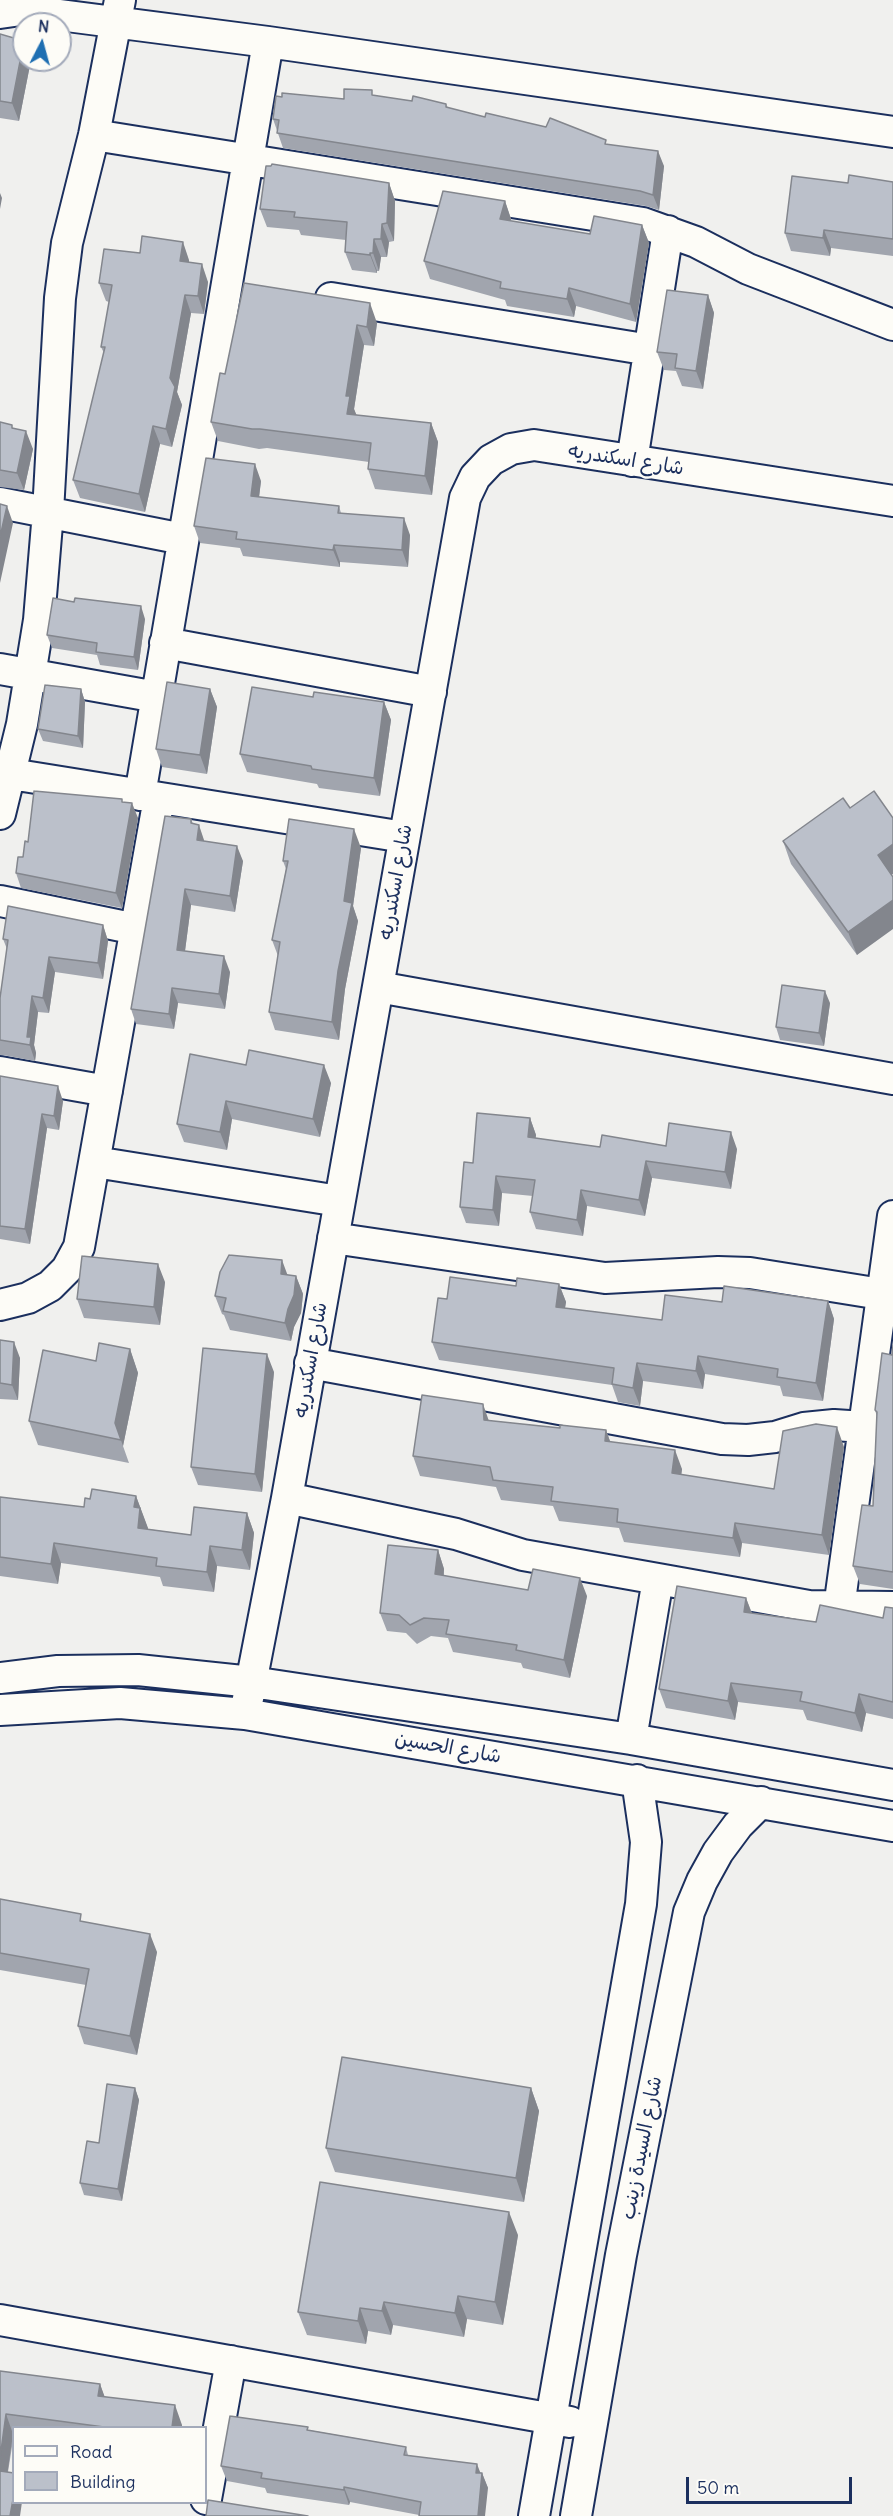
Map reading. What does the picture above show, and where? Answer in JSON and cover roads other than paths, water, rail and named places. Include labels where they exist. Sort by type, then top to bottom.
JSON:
[{"type":"street","points":[[0,14],[21,10],[118,11],[268,42],[893,132]]},
{"type":"street","points":[[0,814],[11,774],[39,620],[48,512],[60,298],[67,243],[94,135],[118,11]]},
{"type":"street","points":[[0,1305],[28,1298],[50,1286],[67,1269],[79,1247],[136,929],[150,797],[157,697],[165,643],[183,539],[238,283],[248,159],[268,42]]},
{"type":"street","points":[[94,135],[618,218],[668,231],[705,246],[748,269],[893,325]]},
{"type":"street","points":[[632,461],[668,231]]},
{"type":"street","points":[[308,295],[650,350]]},
{"type":"street","name":"شارع اسكندريه","points":[[245,1714],[287,1498],[465,498],[475,477],[491,460],[511,449],[534,446],[893,501]]},
{"type":"street","points":[[0,503],[183,539]]},
{"type":"street","points":[[165,643],[431,692]]},
{"type":"street","points":[[0,669],[157,697]]},
{"type":"street","points":[[11,774],[404,837]]},
{"type":"street","points":[[0,901],[136,929]]},
{"type":"street","points":[[378,987],[893,1079]]},
{"type":"street","points":[[0,1072],[107,1091]]},
{"type":"street","points":[[95,1162],[339,1201]]},
{"type":"street","points":[[838,1608],[864,1427],[888,1295],[893,1216]]},
{"type":"street","points":[[333,1238],[605,1278],[710,1272],[750,1273],[888,1295]]},
{"type":"street","points":[[310,1363],[722,1439],[748,1440],[775,1437],[804,1428],[834,1425],[864,1427]]},
{"type":"street","points":[[287,1498],[456,1534],[523,1555],[658,1580],[809,1606],[838,1608],[893,1606]]},
{"type":"street","points":[[631,1739],[658,1580]]},
{"type":"street","name":"شارع الحسين","points":[[0,1678],[58,1671],[138,1670],[252,1682],[631,1739],[893,1785]]},
{"type":"street","name":"شارع الحسين","points":[[0,1710],[120,1703],[245,1714],[893,1826]]},
{"type":"street","points":[[534,2516],[641,1904],[646,1842],[637,1780]]},
{"type":"street","name":"شارع السيدة زينب","points":[[576,2516],[621,2255],[689,1912],[718,1852],[761,1802]]},
{"type":"street","points":[[0,2320],[591,2425]]},
{"type":"street","points":[[207,2490],[231,2361]]}]
